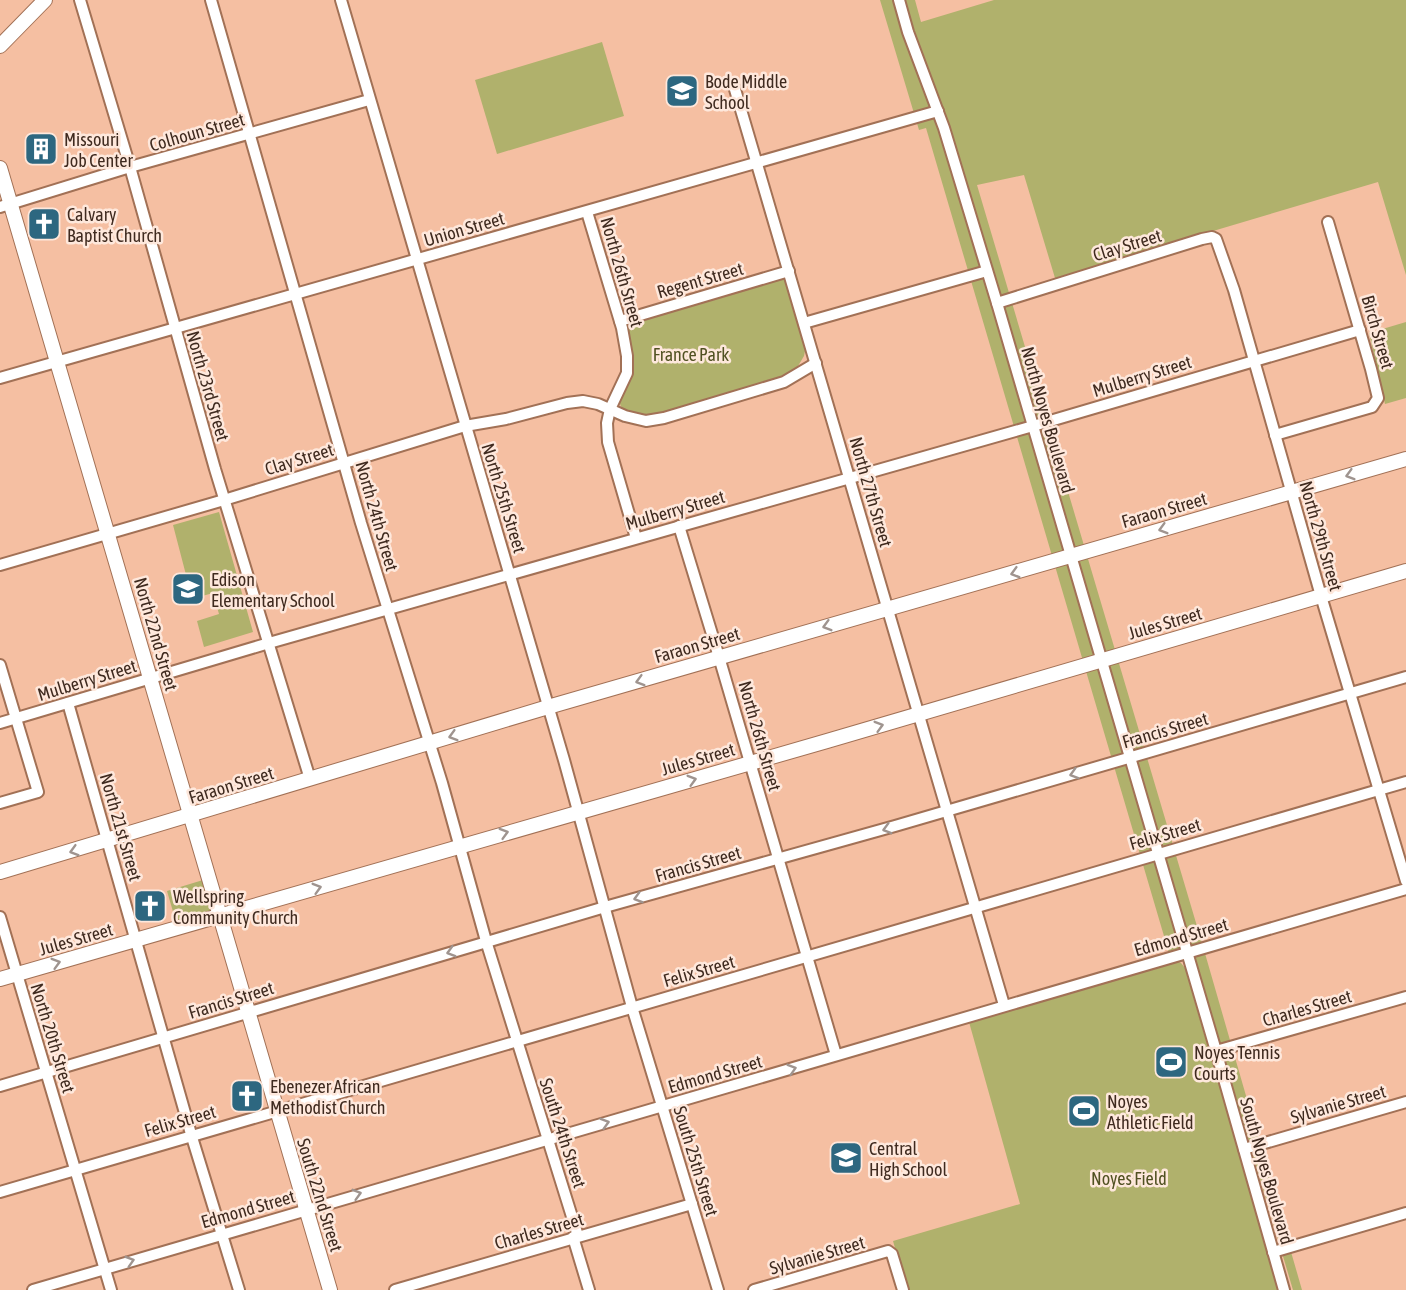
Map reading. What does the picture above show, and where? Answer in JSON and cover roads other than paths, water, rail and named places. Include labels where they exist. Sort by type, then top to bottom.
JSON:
[{"type":"main road","points":[[0,46],[45,0]]},
{"type":"main road","name":"North 22nd Street","points":[[0,168],[5,205],[108,533],[276,1111]]},
{"type":"main road","name":"Faraon Street","points":[[0,872],[548,707],[1406,459]]},
{"type":"main road","name":"Jules Street","points":[[0,979],[1406,571]]},
{"type":"main road","name":"South 22nd Street","points":[[276,1111],[330,1290]]},
{"type":"street","name":"North 23rd Street","points":[[80,0],[130,167],[224,500],[310,779]]},
{"type":"street","name":"North 24th Street","points":[[211,0],[388,610],[517,1040]]},
{"type":"street","name":"North 25th Street","points":[[341,0],[579,812],[632,1007]]},
{"type":"street","name":"North Noyes Boulevard","points":[[899,0],[908,32],[938,111],[997,303],[1158,853]]},
{"type":"street","name":"North 27th Street","points":[[734,86],[1004,1005]]},
{"type":"street","name":"Colhoun Street","points":[[5,205],[130,167],[369,100]]},
{"type":"street","name":"Union Street","points":[[0,378],[938,111]]},
{"type":"street","name":"North 26th Street","points":[[587,212],[620,321],[628,367],[606,423],[608,442],[636,538]]},
{"type":"street","name":"Birch Street","points":[[1275,435],[1372,407],[1378,398],[1328,222]]},
{"type":"street","name":"Clay Street","points":[[997,303],[1212,237],[1219,243],[1234,290]]},
{"type":"street","name":"Regent Street","points":[[620,321],[789,271]]},
{"type":"street","points":[[804,323],[987,271]]},
{"type":"street","name":"North 29th Street","points":[[1234,290],[1321,596],[1406,881]]},
{"type":"street","name":"Mulberry Street","points":[[0,723],[269,643],[1033,426],[1360,330]]},
{"type":"street","points":[[610,409],[625,416],[646,421],[784,382],[816,363]]},
{"type":"street","name":"Clay Street","points":[[0,565],[224,500],[465,426],[583,401],[610,409]]},
{"type":"street","name":"North 26th Street","points":[[679,526],[836,1055]]},
{"type":"street","points":[[0,665],[38,792],[0,803]]},
{"type":"street","name":"Francis Street","points":[[0,1086],[605,907],[947,811],[1406,677]]},
{"type":"street","name":"North 21st Street","points":[[68,703],[191,1134],[239,1290]]},
{"type":"street","name":"Felix Street","points":[[0,1192],[191,1134],[1406,782]]},
{"type":"street","name":"South Noyes Boulevard","points":[[1158,853],[1284,1290]]},
{"type":"street","name":"Edmond Street","points":[[33,1290],[1406,889]]},
{"type":"street","name":"North 20th Street","points":[[0,917],[111,1290]]},
{"type":"street","name":"Charles Street","points":[[1216,1051],[1406,997]]},
{"type":"street","name":"South 25th Street","points":[[632,1007],[718,1290]]},
{"type":"street","name":"South 24th Street","points":[[517,1040],[548,1139],[589,1290]]},
{"type":"street","name":"Sylvanie Street","points":[[1244,1149],[1406,1102]]},
{"type":"street","name":"Charles Street","points":[[395,1290],[692,1204]]},
{"type":"street","points":[[1273,1252],[1406,1214]]},
{"type":"street","name":"Sylvanie Street","points":[[754,1290],[888,1251],[892,1254],[903,1290]]},
{"type":"place","name":"Bode Middle School","points":[[682,91]]},
{"type":"place","name":"Missouri Job Center","points":[[41,149]]},
{"type":"place","name":"Calvary Baptist Church","points":[[44,224]]},
{"type":"place","name":"Edison Elementary School","points":[[188,589]]},
{"type":"place","name":"Wellspring Community Church","points":[[150,906]]},
{"type":"place","name":"Noyes Tennis Courts","points":[[1171,1062]]},
{"type":"place","name":"Ebenezer African Methodist Church","points":[[247,1096]]},
{"type":"place","name":"Noyes Athletic Field","points":[[1084,1111]]},
{"type":"place","name":"Central High School","points":[[846,1158]]},
{"type":"park label","name":"France Park","points":[[691,354]]},
{"type":"park label","name":"Noyes Field","points":[[1129,1178]]}]
